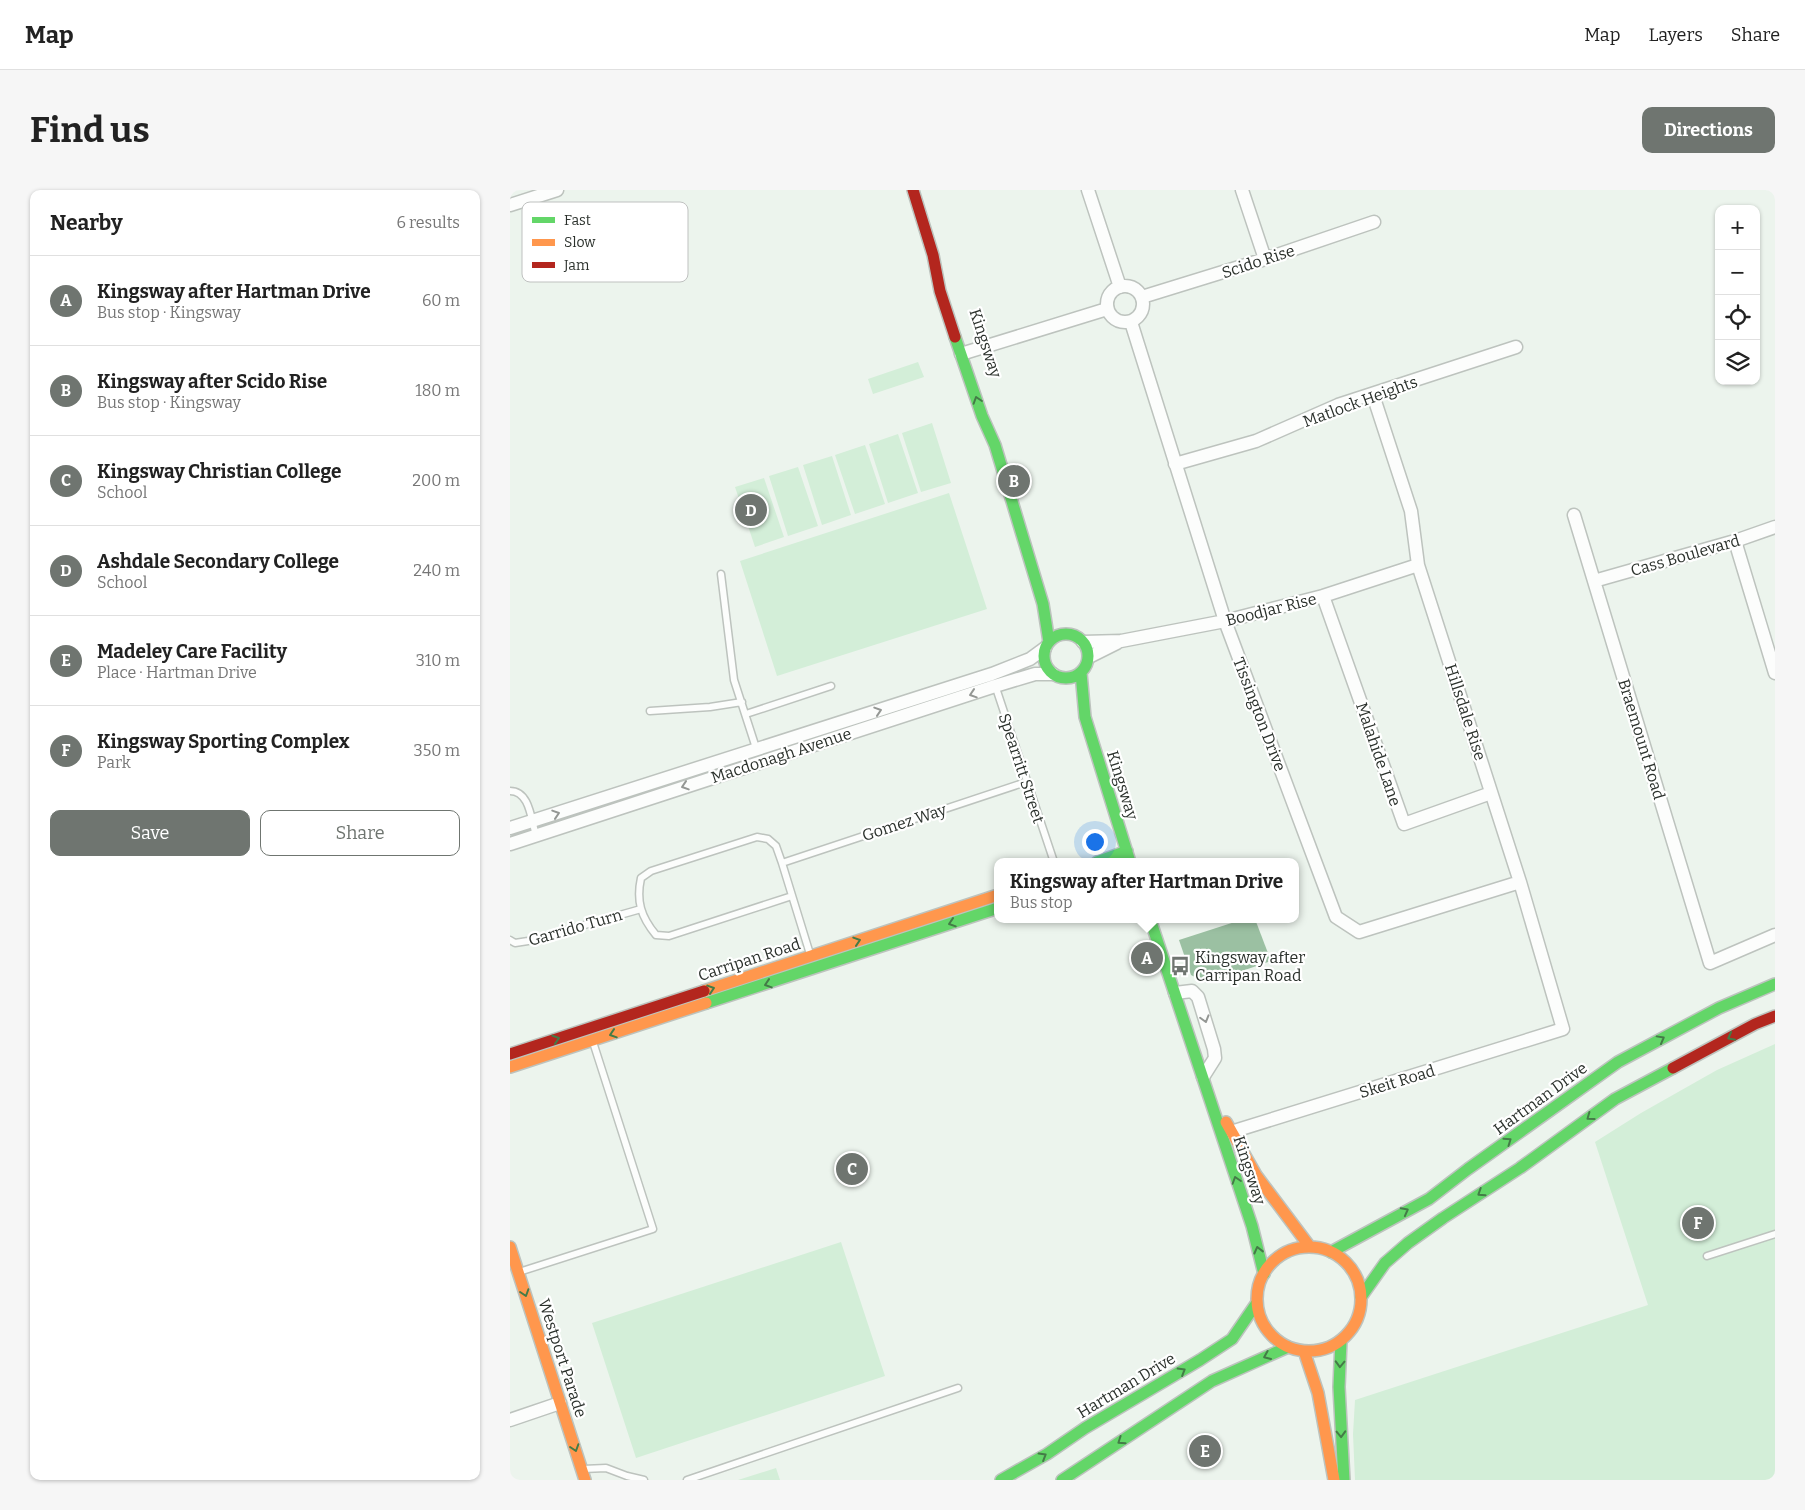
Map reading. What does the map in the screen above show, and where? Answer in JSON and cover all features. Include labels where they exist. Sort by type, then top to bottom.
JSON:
[{"type":"main road","name":"Kingsway","points":[[913,190],[934,255],[940,291],[967,349],[982,416],[995,445],[1043,604],[1047,645],[1045,663],[1069,692],[1085,717]]},
{"type":"main road","name":"Kingsway","points":[[934,255],[950,286],[962,323]]},
{"type":"main road","name":"Kingsway","points":[[1043,604],[1062,626],[1083,642]]},
{"type":"main road","points":[[1047,645],[1054,637],[1061,634],[1062,626]]},
{"type":"main road","points":[[1056,676],[1075,677],[1081,672],[1087,663],[1088,657],[1088,652],[1083,642]]},
{"type":"main road","name":"Kingsway","points":[[1081,672],[1085,717],[1129,856]]},
{"type":"main road","name":"Carripan Road","points":[[510,1054],[994,896]]},
{"type":"main road","points":[[974,903],[979,914]]},
{"type":"main road","name":"Carripan Road","points":[[510,1067],[994,909]]},
{"type":"main road","name":"Kingsway","points":[[1151,923],[1252,1226],[1264,1274]]},
{"type":"main road","name":"Hartman Drive","points":[[1331,1252],[1429,1199],[1618,1062],[1719,1008],[1775,984]]},
{"type":"main road","points":[[1361,1297],[1385,1263],[1408,1242],[1520,1168],[1615,1100],[1755,1024],[1775,1016]]},
{"type":"main road","name":"Kingsway","points":[[1204,1077],[1230,1132],[1256,1176],[1310,1247]]},
{"type":"main road","name":"Westport Parade","points":[[510,1247],[552,1405],[583,1475]]},
{"type":"main road","points":[[1310,1247],[1331,1252],[1346,1263],[1360,1288],[1361,1305],[1356,1322],[1341,1341],[1323,1350],[1304,1351],[1288,1347],[1278,1341],[1262,1322],[1256,1304],[1260,1283],[1268,1268],[1280,1256],[1294,1250],[1310,1247]]},
{"type":"main road","name":"Hartman Drive","points":[[1001,1480],[1047,1454],[1085,1428],[1232,1339],[1256,1304]]},
{"type":"main road","points":[[1341,1341],[1339,1387],[1344,1480]]},
{"type":"main road","points":[[1062,1480],[1212,1381],[1288,1347]]},
{"type":"main road","points":[[1304,1351],[1318,1393],[1334,1480]]},
{"type":"street","points":[[510,205],[556,190]]},
{"type":"street","points":[[1088,190],[1120,287]]},
{"type":"street","points":[[1242,190],[1265,259]]},
{"type":"street","name":"Scido Rise","points":[[1142,297],[1265,259],[1374,222]]},
{"type":"street","points":[[1120,287],[1132,288],[1142,297],[1140,314],[1130,322],[1114,319],[1108,309],[1107,302],[1109,296],[1120,287]]},
{"type":"street","points":[[967,349],[1108,309]]},
{"type":"street","name":"Tissington Drive","points":[[1130,322],[1225,621],[1336,918],[1359,932],[1520,882]]},
{"type":"street","name":"Matlock Heights","points":[[1175,464],[1256,442],[1338,405],[1516,347]]},
{"type":"street","name":"Hillsdale Rise","points":[[1373,395],[1411,511],[1418,565],[1520,882],[1563,1029]]},
{"type":"street","name":"Braemount Road","points":[[1574,515],[1710,963],[1775,935]]},
{"type":"street","name":"Cass Boulevard","points":[[1594,581],[1735,541],[1775,527]]},
{"type":"street","points":[[1735,541],[1775,673]]},
{"type":"street","name":"Boodjar Rise","points":[[1083,642],[1121,641],[1225,621],[1323,596],[1418,565]]},
{"type":"street","name":"Malahide Lane","points":[[1323,596],[1404,824],[1491,793]]},
{"type":"street","name":"Boodjar Rise","points":[[1088,657],[1121,641]]},
{"type":"street","name":"Macdonagh Avenue","points":[[993,680],[1030,659],[1047,645]]},
{"type":"street","name":"Macdonagh Avenue","points":[[510,844],[759,756],[993,680],[1035,674],[1056,676]]},
{"type":"street","name":"Macdonagh Avenue","points":[[510,828],[759,756]]},
{"type":"street","points":[[1175,993],[1192,991],[1198,997],[1215,1058],[1204,1077]]},
{"type":"street","name":"Skeit Road","points":[[1230,1132],[1563,1029]]},
{"type":"street","points":[[510,1420],[552,1405]]},
{"type":"lane","points":[[722,574],[734,680],[759,756]]},
{"type":"lane","name":"Spearritt Street","points":[[993,680],[1053,858]]},
{"type":"lane","points":[[746,714],[831,686]]},
{"type":"lane","points":[[650,711],[710,707],[742,702]]},
{"type":"lane","name":"Gomez Way","points":[[782,863],[1026,782]]},
{"type":"lane","points":[[510,791],[519,793],[524,798],[536,835]]},
{"type":"lane","points":[[792,896],[669,936],[656,935],[648,925],[641,908],[638,893],[641,878],[651,871],[757,837],[768,839],[776,846],[782,863],[814,968]]},
{"type":"lane","name":"Garrido Turn","points":[[510,940],[515,943],[528,941],[641,908]]},
{"type":"lane","points":[[518,1272],[653,1229],[589,1029]]},
{"type":"lane","points":[[1707,1256],[1775,1234]]},
{"type":"lane","points":[[687,1480],[958,1388]]},
{"type":"lane","points":[[583,1475],[606,1468],[644,1480]]},
{"type":"shaded area","points":[[918,362],[924,377],[873,394],[868,379]]},
{"type":"shaded area","points":[[932,423],[951,483],[921,492],[902,433]]},
{"type":"shaded area","points":[[898,434],[918,493],[888,503],[869,444]]},
{"type":"shaded area","points":[[865,445],[885,504],[855,514],[835,455]]},
{"type":"shaded area","points":[[832,456],[851,515],[822,525],[803,465]]},
{"type":"shaded area","points":[[798,467],[818,526],[788,536],[769,476]]},
{"type":"shaded area","points":[[764,478],[784,537],[755,547],[735,487]]},
{"type":"shaded area","points":[[949,493],[987,609],[777,676],[740,561]]},
{"type":"shaded area","points":[[1232,923],[1257,923],[1271,961],[1207,983],[1191,975],[1179,940]]},
{"type":"shaded area","points":[[1775,1044],[1775,1480],[1355,1480],[1353,1434],[1355,1400],[1648,1305],[1595,1142],[1641,1113],[1717,1070]]},
{"type":"shaded area","points":[[841,1242],[885,1376],[636,1458],[592,1323]]},
{"type":"shaded area","points":[[776,1468],[780,1480],[738,1480]]},
{"type":"traffic: fast","points":[[955,337],[982,416],[995,445],[1043,604],[1049,642]]},
{"type":"traffic: fast","points":[[1062,634],[1070,634],[1082,640],[1088,656],[1082,672],[1070,678],[1062,678],[1050,672],[1044,660],[1044,652],[1050,640],[1062,634]]},
{"type":"traffic: fast","points":[[1081,673],[1085,717],[1129,858]]},
{"type":"traffic: fast","points":[[1108,858],[1127,851]]},
{"type":"traffic: fast","points":[[706,1003],[994,909]]},
{"type":"traffic: fast","points":[[1151,923],[1252,1226],[1264,1274]]},
{"type":"traffic: fast","points":[[1331,1252],[1429,1199],[1618,1062],[1719,1008],[1775,984]]},
{"type":"traffic: fast","points":[[1361,1297],[1385,1263],[1408,1243],[1520,1168],[1615,1099],[1673,1068]]},
{"type":"traffic: fast","points":[[1001,1480],[1047,1454],[1085,1428],[1232,1339],[1256,1304]]},
{"type":"traffic: fast","points":[[1341,1341],[1339,1387],[1344,1480]]},
{"type":"traffic: fast","points":[[1062,1480],[1212,1381],[1288,1347]]},
{"type":"traffic: slow","points":[[704,991],[994,896]]},
{"type":"traffic: slow","points":[[510,1067],[706,1003]]},
{"type":"traffic: slow","points":[[1226,1122],[1256,1175],[1310,1247]]},
{"type":"traffic: slow","points":[[510,1247],[585,1480]]},
{"type":"traffic: slow","points":[[1309,1247],[1329,1251],[1346,1262],[1357,1279],[1361,1299],[1357,1319],[1346,1336],[1329,1347],[1309,1351],[1289,1347],[1272,1336],[1261,1319],[1257,1299],[1261,1279],[1272,1262],[1289,1251],[1309,1247]]},
{"type":"traffic: slow","points":[[1304,1351],[1318,1393],[1334,1480]]},
{"type":"traffic: jam","points":[[913,190],[933,255],[940,291],[955,337]]},
{"type":"traffic: jam","points":[[510,1054],[704,991]]},
{"type":"traffic: jam","points":[[1673,1068],[1755,1024],[1775,1016]]},
{"type":"place","name":"Kingsway after Scido Rise","points":[[1014,481]]},
{"type":"place","name":"Ashdale Secondary College","points":[[751,510]]},
{"type":"place","name":"Kingsway after Hartman Drive","points":[[1147,958]]},
{"type":"place","name":"Kingsway after Carripan Road","points":[[1180,966]]},
{"type":"place","name":"Kingsway Christian College","points":[[852,1169]]},
{"type":"place","name":"Kingsway Sporting Complex","points":[[1698,1223]]},
{"type":"place","name":"Madeley Care Facility","points":[[1205,1451]]}]
